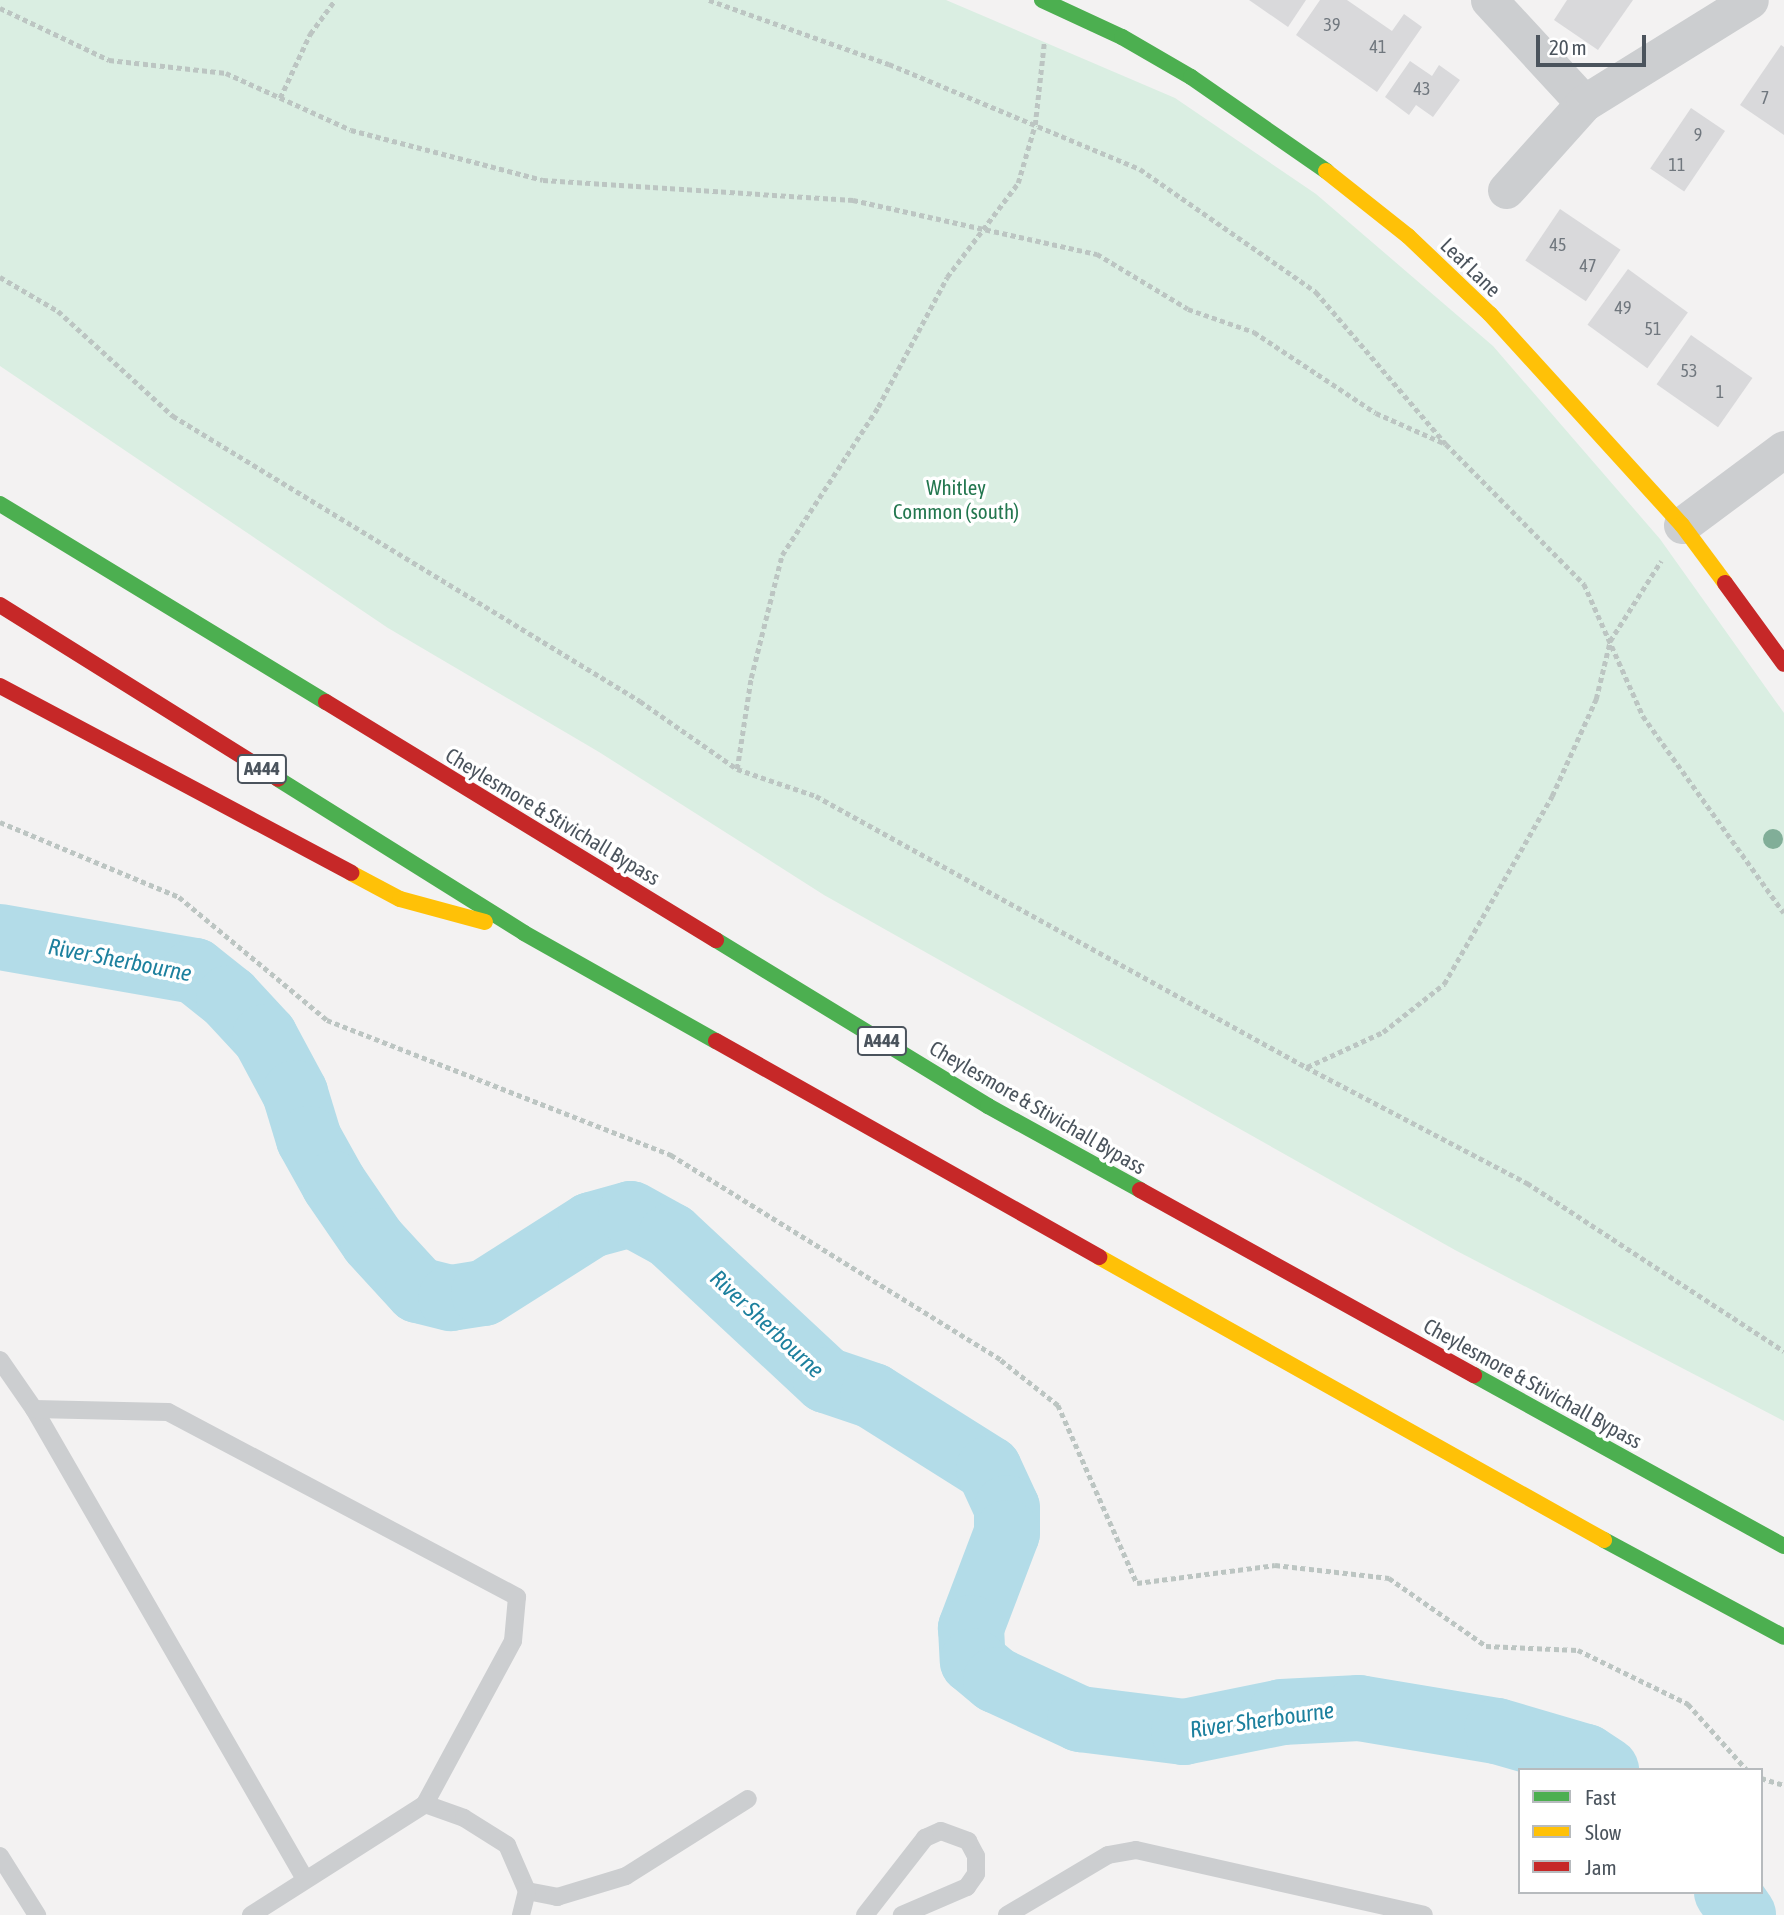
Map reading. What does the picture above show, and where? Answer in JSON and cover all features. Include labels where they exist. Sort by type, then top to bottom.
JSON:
[{"type":"main road","name":"Leaf Lane","points":[[1048,2],[1191,77],[1373,207],[1490,314],[1682,525],[1784,664]]},
{"type":"main road","name":"Cheylesmore & Stivichall Bypass","points":[[0,504],[988,1105],[1784,1546]]},
{"type":"main road","name":"A444","points":[[0,605],[524,933],[1545,1508],[1784,1637]]},
{"type":"main road","points":[[0,686],[400,899],[524,933]]},
{"type":"street","points":[[1489,0],[1584,103]]},
{"type":"street","points":[[1506,190],[1584,103],[1750,0]]},
{"type":"street","points":[[1682,525],[1784,449]]},
{"type":"lane","points":[[0,1360],[34,1409],[305,1879]]},
{"type":"lane","points":[[34,1409],[168,1412],[517,1597],[513,1641],[425,1804],[251,1915]]},
{"type":"lane","points":[[527,1891],[557,1897],[625,1876],[748,1799]]},
{"type":"lane","points":[[425,1804],[464,1818],[507,1845],[527,1891],[521,1915]]},
{"type":"lane","points":[[866,1915],[925,1838],[941,1831],[968,1841],[976,1856],[976,1874],[967,1888],[902,1915]]},
{"type":"lane","points":[[1007,1915],[1108,1855],[1136,1850],[1424,1915]]},
{"type":"lane","points":[[0,1856],[37,1915]]},
{"type":"path","points":[[280,98],[310,34],[335,0]]},
{"type":"path","points":[[709,0],[889,64],[1140,169],[1316,292],[1446,444],[1584,584],[1643,716],[1784,913]]},
{"type":"path","points":[[737,769],[751,678],[782,555],[878,407],[947,277],[1018,183],[1035,125],[1048,2]]},
{"type":"path","points":[[0,8],[109,60],[226,73],[351,130],[543,180],[853,200],[1097,254],[1188,309],[1254,332],[1376,413],[1446,444]]},
{"type":"path","points":[[0,277],[58,311],[173,416],[640,701],[737,769],[816,796],[1306,1067],[1527,1184],[1784,1351]]},
{"type":"path","points":[[1306,1067],[1383,1032],[1444,984],[1552,796],[1597,699],[1609,641],[1682,525]]},
{"type":"path","points":[[0,822],[179,897],[327,1020],[671,1155],[1001,1360],[1058,1405],[1137,1583],[1275,1565],[1389,1578],[1486,1646],[1578,1650],[1688,1704],[1744,1768]]},
{"type":"path","points":[[1763,1779],[1784,1785]]},
{"type":"green space","name":"Whitley Common (south)","points":[[0,0],[946,0],[1175,98],[1316,194],[1493,346],[1660,539],[1784,713],[1784,1421],[1455,1250],[824,895],[599,752],[388,628],[0,366]]},
{"type":"building","points":[[1249,0],[1306,0],[1288,27]]},
{"type":"building","points":[[1320,0],[1347,0],[1392,31],[1404,14],[1422,27],[1377,92],[1296,35]]},
{"type":"building","points":[[1567,0],[1633,0],[1598,50],[1554,20]]},
{"type":"building","points":[[1781,45],[1784,47],[1784,135],[1740,105]]},
{"type":"building","points":[[1410,61],[1432,76],[1439,65],[1460,80],[1433,117],[1416,105],[1409,115],[1385,97]]},
{"type":"building","points":[[1691,108],[1725,131],[1684,191],[1650,169]]},
{"type":"building","points":[[1560,209],[1621,250],[1586,301],[1525,260]]},
{"type":"building","points":[[1628,269],[1688,312],[1647,368],[1587,325]]},
{"type":"building","points":[[1691,335],[1752,378],[1718,427],[1657,384]]},
{"type":"waterway","name":"River Sherbourne","points":[[0,937],[195,971],[229,998],[265,1037],[295,1093],[309,1139],[334,1184],[373,1241],[418,1290],[451,1298],[484,1293],[591,1225],[631,1214],[671,1236],[826,1380],[873,1396],[989,1469],[1007,1508],[1007,1533],[971,1628],[973,1661],[996,1680],[1080,1719],[1184,1732],[1282,1712],[1359,1708],[1497,1731],[1586,1757],[1603,1768]]},
{"type":"waterway","name":"River Sherbourne","points":[[1728,1894],[1743,1915]]},
{"type":"traffic: fast","points":[[1042,0],[1122,37],[1191,77],[1326,171]]},
{"type":"traffic: fast","points":[[0,504],[326,702]]},
{"type":"traffic: fast","points":[[278,779],[524,933],[716,1041]]},
{"type":"traffic: fast","points":[[716,940],[988,1106],[1140,1190]]},
{"type":"traffic: fast","points":[[1474,1375],[1784,1546]]},
{"type":"traffic: fast","points":[[1604,1540],[1784,1637]]},
{"type":"traffic: slow","points":[[1326,171],[1408,236],[1490,314],[1682,525],[1725,583]]},
{"type":"traffic: slow","points":[[351,873],[400,899],[485,922]]},
{"type":"traffic: slow","points":[[1099,1257],[1604,1540]]},
{"type":"traffic: jam","points":[[1725,583],[1784,664]]},
{"type":"traffic: jam","points":[[0,605],[278,779]]},
{"type":"traffic: jam","points":[[0,686],[351,873]]},
{"type":"traffic: jam","points":[[326,702],[716,940]]},
{"type":"traffic: jam","points":[[716,1041],[1099,1257]]},
{"type":"traffic: jam","points":[[1140,1190],[1474,1375]]}]
